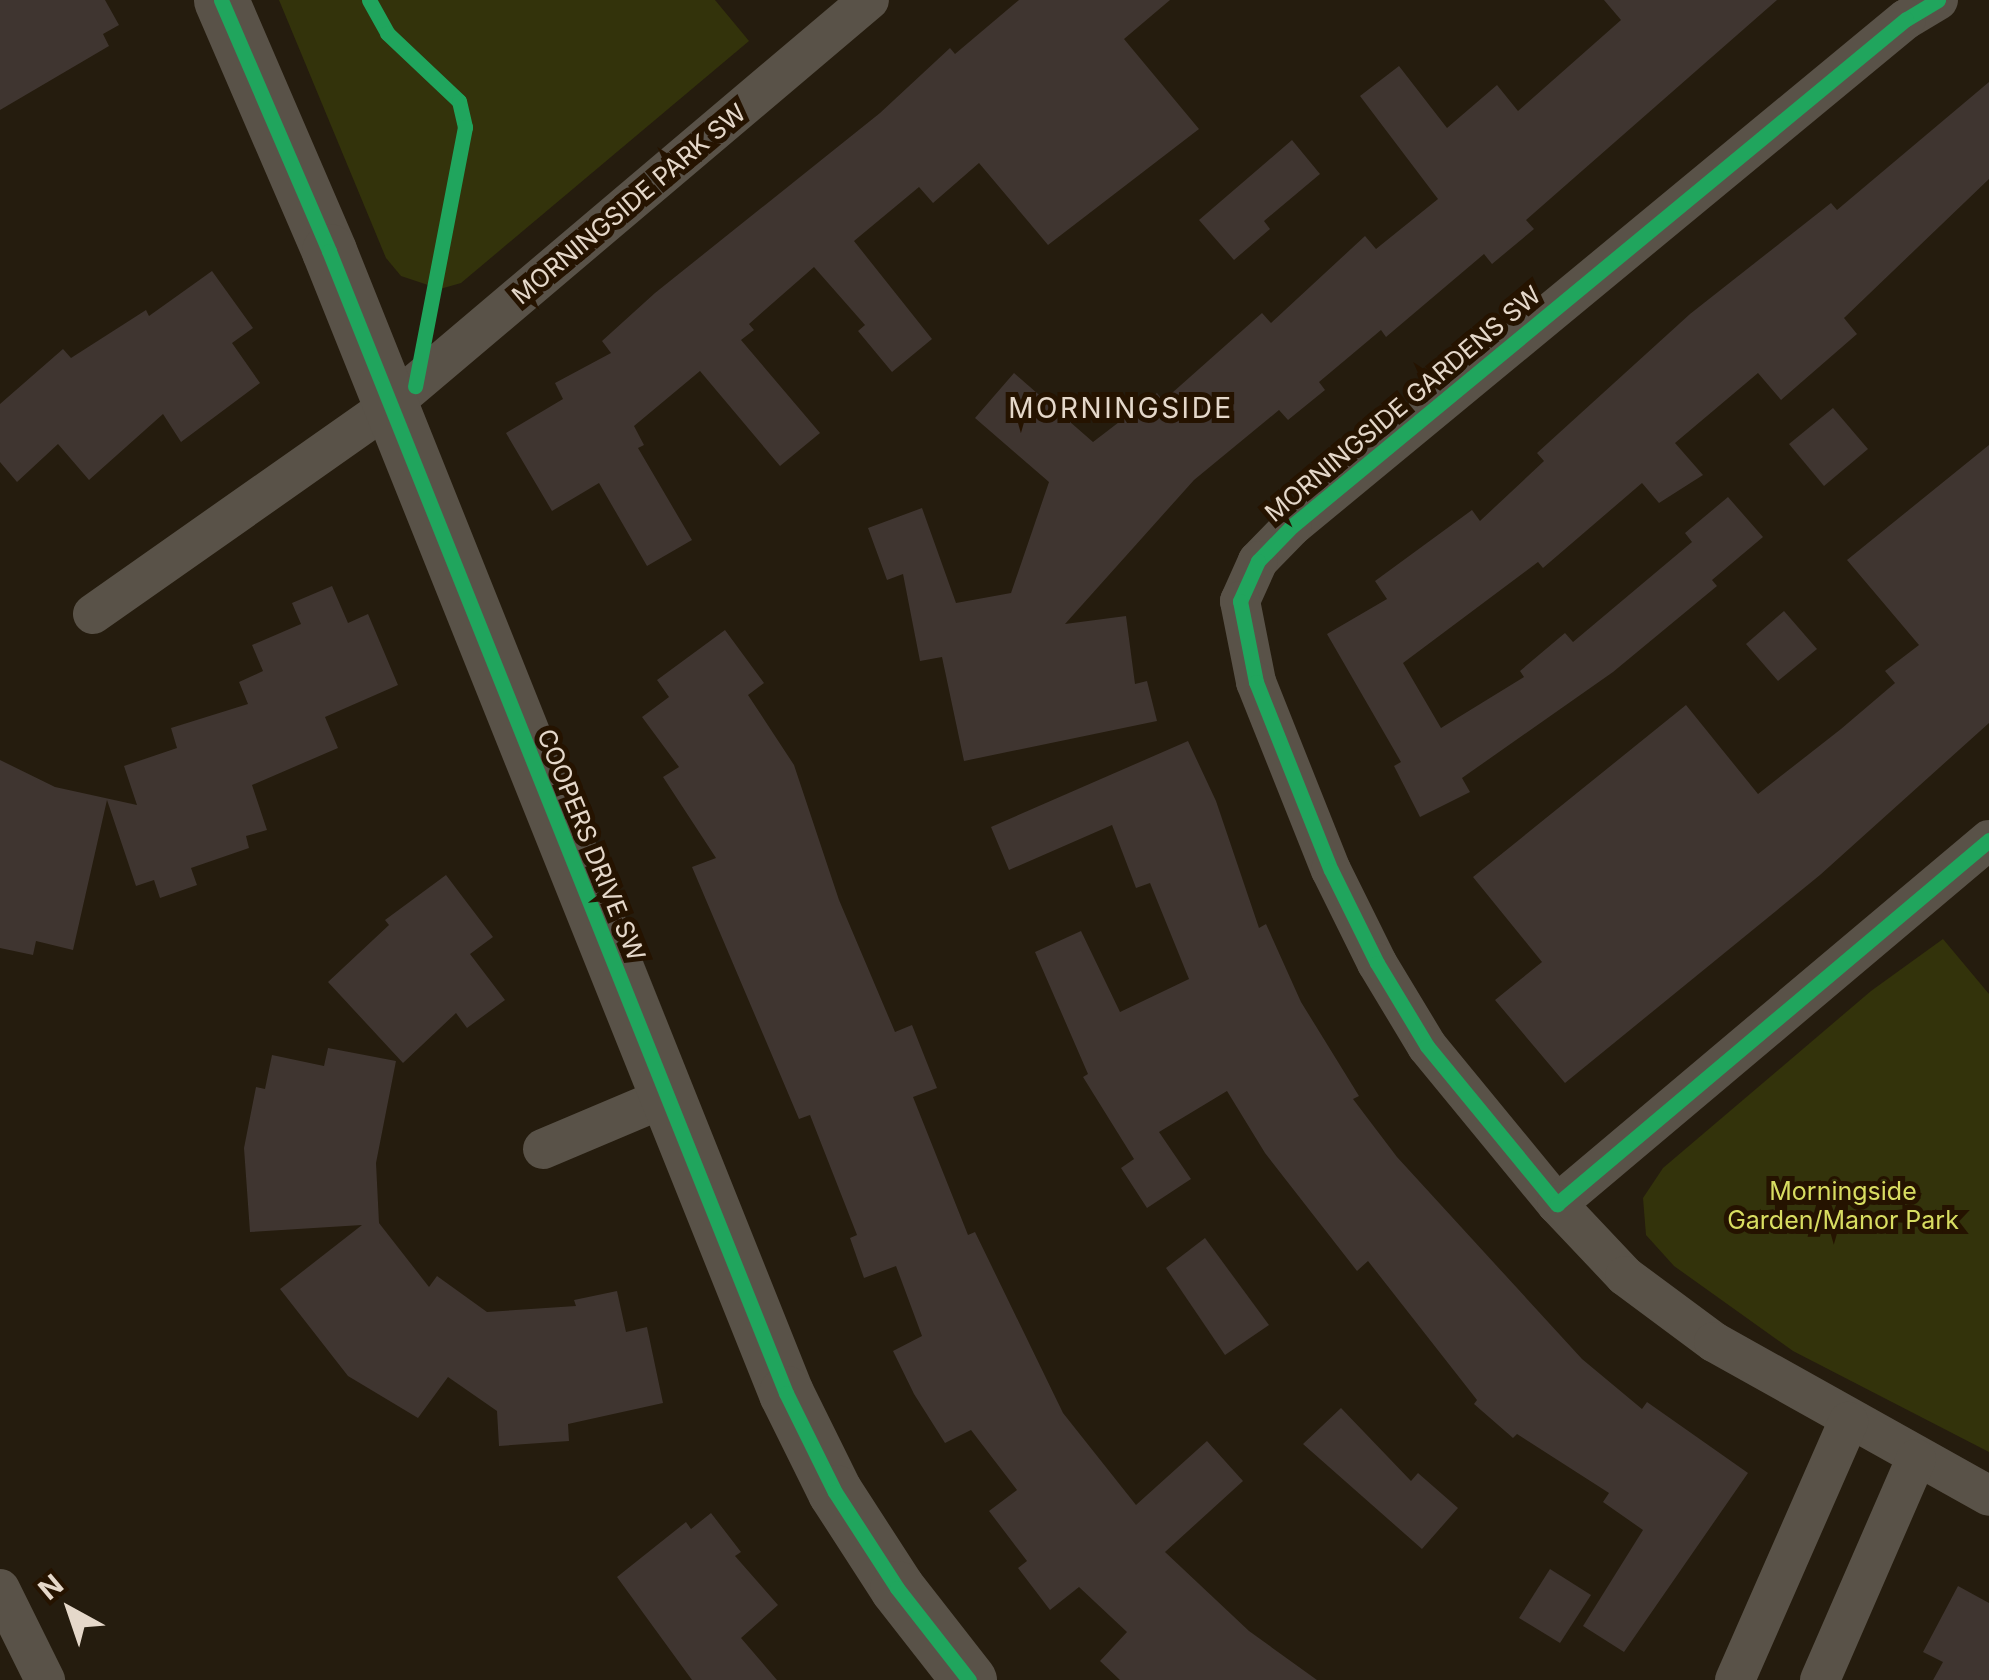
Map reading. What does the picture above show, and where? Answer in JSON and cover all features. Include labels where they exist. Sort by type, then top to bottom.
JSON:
[{"type":"street","name":"COOPERS DRIVE SW","points":[[221,0],[786,1393],[836,1492],[896,1588],[968,1680]]},
{"type":"street","name":"MORNINGSIDE PARK SW","points":[[93,614],[388,408],[869,0]]},
{"type":"street","name":"MORNINGSIDE GARDENS SW","points":[[1938,0],[1906,20],[1292,526],[1258,560],[1240,602],[1256,682],[1331,870],[1377,963],[1428,1046],[1557,1204],[1625,1276],[1699,1331],[1848,1422],[1989,1496]]},
{"type":"street","points":[[1557,1204],[1989,840]]},
{"type":"street","points":[[542,1149],[664,1098]]},
{"type":"street","points":[[1735,1680],[1848,1422]]},
{"type":"street","points":[[1820,1680],[1916,1459]]},
{"type":"street","points":[[0,1589],[46,1680]]},
{"type":"green space","points":[[279,0],[715,0],[749,41],[461,283],[440,289],[401,276],[386,258]]},
{"type":"green space","name":"Morningside Garden/Manor Park","points":[[1943,939],[1989,994],[1989,1452],[1793,1351],[1674,1266],[1646,1235],[1643,1198],[1663,1168],[1871,991]]},
{"type":"building","points":[[0,0],[105,0],[119,25],[103,34],[109,46],[0,110]]},
{"type":"building","points":[[1019,0],[1170,0],[1124,39],[1199,129],[1048,245],[979,163],[933,203],[919,187],[854,241],[932,339],[892,372],[858,331],[865,325],[814,267],[749,324],[754,330],[741,340],[820,433],[780,466],[700,371],[634,426],[644,445],[638,448],[692,540],[647,566],[599,483],[552,511],[506,433],[563,399],[555,383],[611,353],[602,341],[655,293],[880,113],[950,48],[955,54]]},
{"type":"building","points":[[1604,0],[1777,0],[1526,220],[1534,229],[1492,264],[1484,254],[1386,337],[1381,330],[1319,382],[1325,390],[1288,420],[1279,410],[1194,480],[1065,624],[1126,616],[1135,684],[1147,681],[1157,721],[964,761],[942,657],[920,661],[903,574],[887,580],[868,528],[922,508],[956,603],[1011,593],[1049,482],[975,418],[1014,373],[1093,442],[1157,393],[1163,401],[1262,313],[1271,323],[1365,236],[1376,249],[1438,199],[1360,96],[1399,66],[1447,128],[1497,85],[1518,111],[1621,20]]},
{"type":"building","points":[[1989,82],[1989,179],[1844,318],[1857,334],[1781,400],[1758,373],[1675,443],[1703,475],[1659,503],[1642,483],[1543,568],[1538,562],[1403,663],[1441,728],[1524,677],[1520,671],[1565,633],[1573,642],[1692,542],[1685,533],[1728,497],[1763,537],[1712,580],[1717,586],[1613,672],[1462,778],[1470,792],[1420,817],[1394,766],[1401,762],[1327,634],[1387,599],[1375,581],[1472,510],[1480,521],[1544,461],[1537,453],[1690,314],[1831,203],[1837,210]]},
{"type":"building","points":[[1292,140],[1320,174],[1264,221],[1270,229],[1234,260],[1199,220]]},
{"type":"building","points":[[212,271],[253,328],[232,343],[260,383],[181,442],[163,414],[89,480],[58,444],[17,482],[0,462],[0,404],[63,349],[71,358],[146,310],[149,316]]},
{"type":"building","points":[[1833,408],[1868,449],[1824,486],[1789,444]]},
{"type":"building","points":[[1989,445],[1989,723],[1820,875],[1565,1083],[1495,1000],[1542,962],[1473,877],[1686,705],[1758,794],[1841,729],[1895,683],[1885,671],[1919,645],[1847,560]]},
{"type":"building","points":[[332,586],[348,623],[368,614],[398,685],[325,717],[338,748],[252,785],[267,830],[246,836],[249,848],[191,868],[197,885],[160,898],[154,880],[136,886],[107,800],[73,950],[36,941],[33,955],[0,948],[0,760],[55,787],[137,805],[124,766],[177,748],[171,728],[248,704],[239,682],[263,671],[252,645],[301,624],[292,603]]},
{"type":"building","points":[[1784,611],[1817,649],[1778,681],[1746,644]]},
{"type":"building","points":[[725,630],[764,683],[748,695],[794,765],[839,900],[895,1032],[912,1025],[937,1088],[913,1097],[968,1235],[975,1232],[1063,1413],[1136,1505],[1207,1441],[1243,1481],[1165,1552],[1249,1631],[1317,1680],[1120,1680],[1100,1661],[1127,1632],[1079,1587],[1050,1610],[1018,1568],[1027,1561],[989,1511],[1017,1490],[971,1430],[945,1443],[914,1394],[893,1351],[922,1336],[896,1266],[864,1278],[850,1238],[857,1235],[810,1115],[799,1119],[692,867],[716,858],[663,777],[679,767],[642,717],[669,697],[657,680]]},
{"type":"building","points":[[1188,741],[1216,801],[1259,928],[1266,924],[1301,1002],[1359,1096],[1353,1099],[1397,1157],[1582,1359],[1642,1409],[1647,1402],[1748,1473],[1624,1652],[1583,1626],[1643,1530],[1603,1502],[1609,1493],[1517,1434],[1513,1438],[1474,1404],[1477,1400],[1368,1261],[1357,1271],[1265,1153],[1227,1091],[1159,1132],[1191,1179],[1147,1208],[1121,1168],[1134,1159],[1083,1077],[1088,1074],[1035,952],[1081,931],[1120,1012],[1189,979],[1150,883],[1136,888],[1112,825],[1009,870],[991,827]]},
{"type":"building","points":[[446,875],[493,937],[470,954],[505,1000],[467,1028],[456,1013],[403,1063],[328,982],[389,925],[385,920]]},
{"type":"building","points":[[328,1048],[396,1061],[376,1163],[379,1223],[429,1287],[437,1276],[487,1312],[576,1306],[574,1300],[617,1291],[626,1332],[647,1327],[663,1403],[568,1424],[569,1441],[499,1446],[497,1411],[448,1377],[418,1418],[348,1376],[280,1289],[362,1225],[250,1232],[244,1148],[256,1087],[265,1089],[272,1055],[324,1066]]},
{"type":"building","points":[[1205,1238],[1269,1325],[1225,1355],[1166,1268]]},
{"type":"building","points":[[1341,1408],[1411,1481],[1418,1473],[1458,1508],[1422,1549],[1303,1444]]},
{"type":"building","points":[[711,1513],[741,1552],[735,1556],[778,1605],[741,1638],[777,1680],[692,1680],[617,1577],[686,1522],[691,1529]]},
{"type":"building","points":[[1550,1569],[1591,1595],[1560,1643],[1519,1618]]},
{"type":"building","points":[[1958,1586],[1989,1603],[1989,1680],[1933,1680],[1943,1662],[1923,1652]]},
{"type":"cycle path","points":[[221,0],[329,251],[786,1393],[835,1492],[897,1588],[969,1680]]},
{"type":"cycle path","points":[[369,0],[387,33],[459,101],[465,127],[415,386]]},
{"type":"cycle path","points":[[1938,0],[1906,19],[1292,526],[1258,561],[1240,601],[1256,682],[1331,870],[1377,963],[1427,1046],[1557,1204],[1989,840]]},
{"type":"district","name":"MORNINGSIDE","points":[[1121,408]]}]
